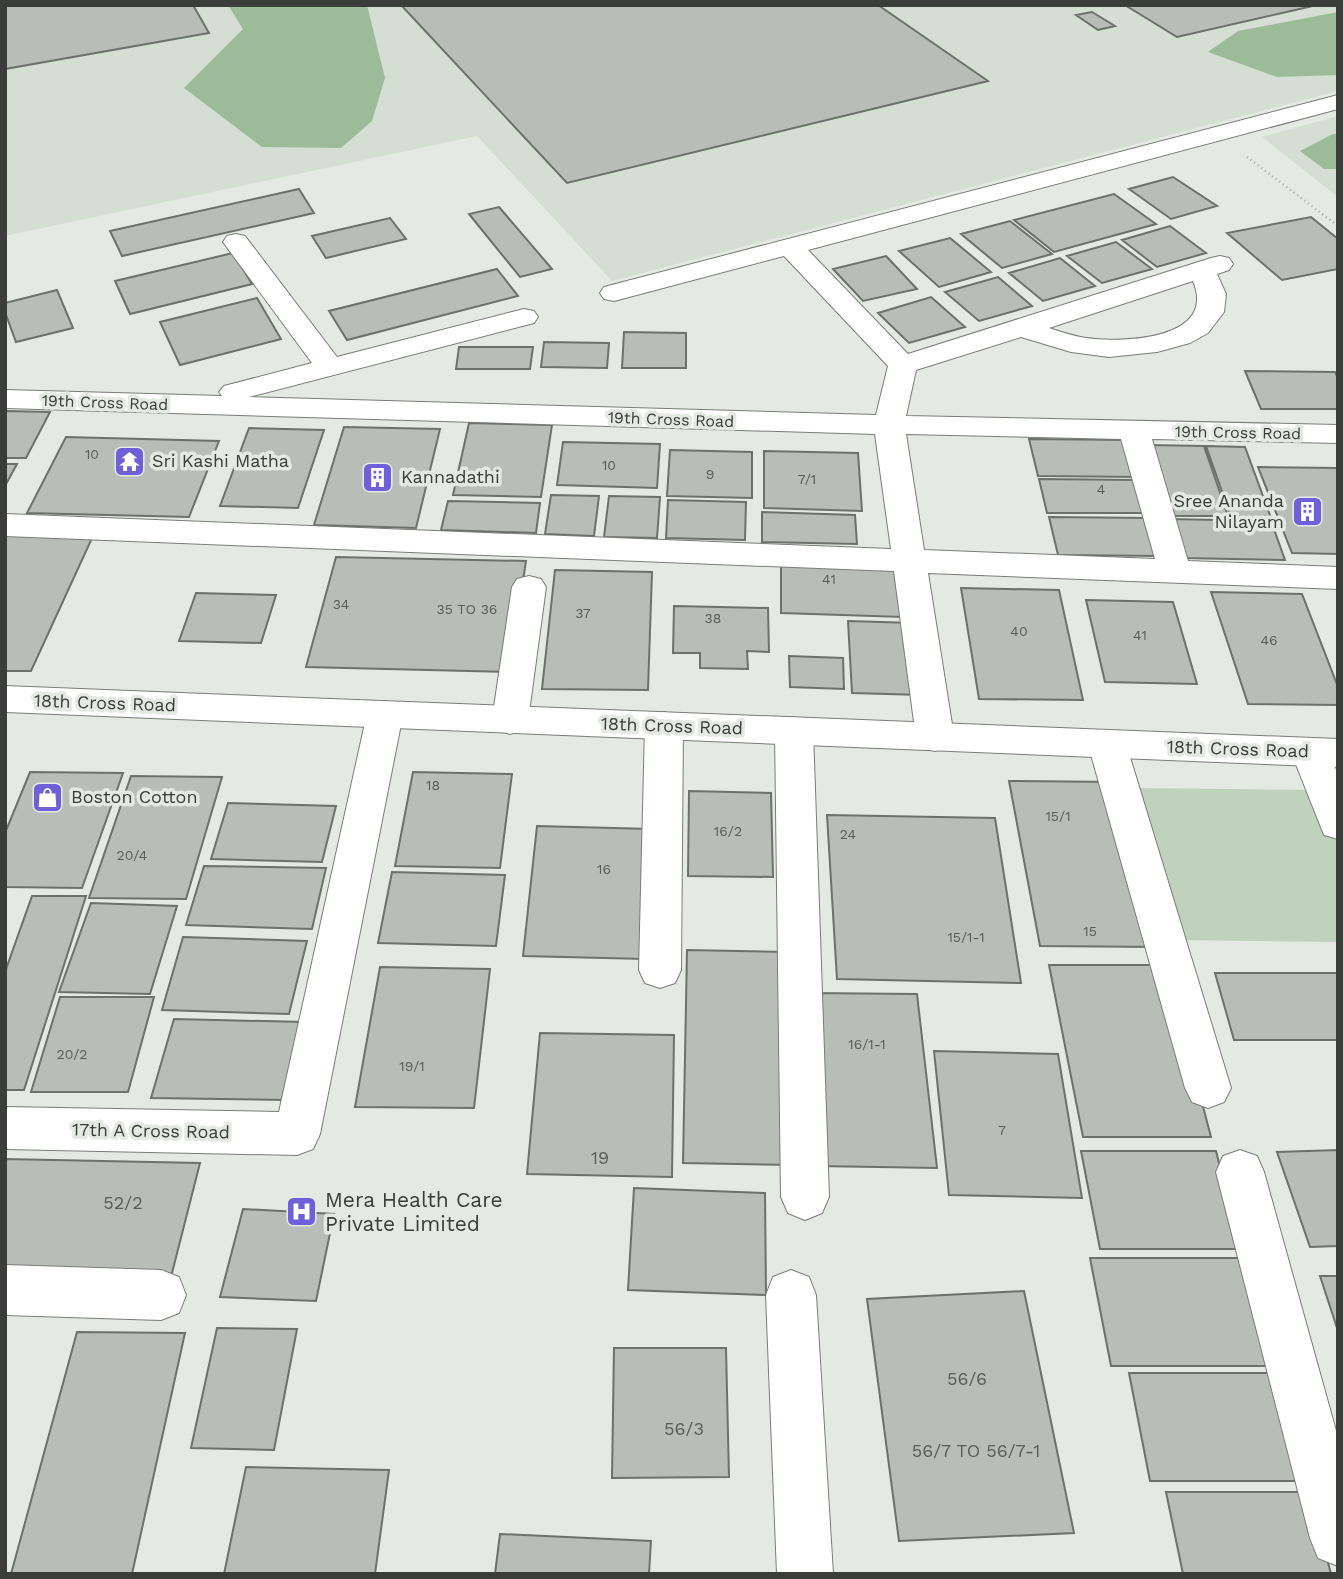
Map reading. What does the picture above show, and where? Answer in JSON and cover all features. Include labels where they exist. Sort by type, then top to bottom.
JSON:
[{"type":"street","points":[[614,293],[1338,102]]},
{"type":"street","points":[[236,242],[331,369]]},
{"type":"street","points":[[791,248],[903,365]]},
{"type":"street","points":[[903,365],[1022,327],[1211,267],[1212,307],[1195,330],[1170,341],[1138,348],[1090,347],[1042,336],[1022,327]]},
{"type":"street","points":[[182,404],[331,369],[524,317]]},
{"type":"street","points":[[903,365],[889,425],[935,737]]},
{"type":"street","name":"19th Cross Road","points":[[5,399],[889,425],[1338,434]]},
{"type":"street","points":[[1135,430],[1175,572]]},
{"type":"street","points":[[5,525],[1338,579]]},
{"type":"street","points":[[510,720],[529,587]]},
{"type":"street","name":"18th Cross Road","points":[[5,699],[1324,753]]},
{"type":"street","name":"17th A Cross Road","points":[[5,1128],[297,1134],[385,714]]},
{"type":"street","points":[[660,970],[664,726]]},
{"type":"street","points":[[794,731],[805,1196]]},
{"type":"street","points":[[1107,744],[1208,1088]]},
{"type":"street","points":[[1324,753],[1338,824]]},
{"type":"street","points":[[1240,1172],[1338,1538]]},
{"type":"street","points":[[5,1290],[161,1295]]},
{"type":"street","points":[[791,1295],[805,1574]]},
{"type":"path","points":[[1219,135],[1338,226]]},
{"type":"shaded area","points":[[5,5],[1338,5],[1338,91],[612,281],[477,136],[5,236]]},
{"type":"shaded area","points":[[1338,116],[1338,197],[1262,137]]},
{"type":"green space","points":[[228,5],[367,5],[385,78],[372,121],[341,148],[262,147],[184,88],[243,29]]},
{"type":"green space","points":[[1338,12],[1338,75],[1277,77],[1208,52],[1238,31]]},
{"type":"green space","points":[[1338,134],[1338,169],[1324,169],[1300,151]]},
{"type":"green space","points":[[1135,788],[1320,790],[1338,840],[1338,942],[1174,940]]},
{"type":"building","points":[[5,5],[193,5],[209,33],[5,69]]},
{"type":"building","points":[[401,5],[878,5],[988,81],[567,183]]},
{"type":"building","points":[[1125,5],[1317,5],[1177,37]]},
{"type":"building","points":[[1092,12],[1115,26],[1098,30],[1076,15]]},
{"type":"building","points":[[1173,177],[1217,206],[1171,219],[1129,189]]},
{"type":"building","points":[[299,189],[314,213],[122,256],[110,231]]},
{"type":"building","points":[[1114,194],[1156,224],[1054,252],[1014,220]]},
{"type":"building","points":[[499,207],[552,269],[520,277],[469,214]]},
{"type":"building","points":[[1311,217],[1338,239],[1338,269],[1282,280],[1227,233]]},
{"type":"building","points":[[390,218],[406,239],[326,258],[312,236]]},
{"type":"building","points":[[1010,221],[1052,254],[1002,268],[961,234]]},
{"type":"building","points":[[1170,226],[1206,253],[1157,267],[1122,240]]},
{"type":"building","points":[[950,238],[991,272],[939,287],[899,251]]},
{"type":"building","points":[[1116,242],[1152,269],[1102,283],[1067,256]]},
{"type":"building","points":[[233,253],[252,284],[130,314],[115,281]]},
{"type":"building","points":[[886,256],[917,289],[863,301],[833,269]]},
{"type":"building","points":[[1060,258],[1095,286],[1043,301],[1009,273]]},
{"type":"building","points":[[497,269],[518,296],[347,340],[329,311]]},
{"type":"building","points":[[998,277],[1032,306],[979,321],[945,292]]},
{"type":"building","points":[[57,290],[73,328],[16,342],[5,312],[5,303]]},
{"type":"building","points":[[931,297],[965,327],[909,343],[878,313]]},
{"type":"building","points":[[257,298],[281,339],[180,365],[160,322]]},
{"type":"building","points":[[624,332],[686,333],[686,368],[622,368]]},
{"type":"building","points":[[544,342],[609,343],[607,368],[541,367]]},
{"type":"building","points":[[459,347],[533,347],[530,369],[456,369]]},
{"type":"building","points":[[1245,371],[1335,372],[1338,378],[1338,409],[1261,409]]},
{"type":"building","points":[[5,411],[50,412],[26,458],[5,458]]},
{"type":"building","points":[[469,423],[552,425],[541,497],[453,495]]},
{"type":"building","name":"Kannadathi","points":[[344,427],[440,429],[416,528],[314,525]]},
{"type":"building","points":[[249,428],[324,430],[298,508],[220,506]]},
{"type":"building","points":[[66,437],[219,441],[189,517],[27,513]]},
{"type":"building","points":[[1029,439],[1130,440],[1142,477],[1038,476]]},
{"type":"building","points":[[563,442],[660,444],[657,488],[557,485]]},
{"type":"building","points":[[1149,445],[1204,446],[1228,516],[1171,516]]},
{"type":"building","points":[[1206,446],[1245,447],[1271,518],[1231,517]]},
{"type":"building","points":[[670,450],[752,452],[752,498],[667,496]]},
{"type":"building","points":[[764,451],[858,453],[862,511],[764,508]]},
{"type":"building","points":[[5,464],[17,464],[5,486]]},
{"type":"building","name":"Sree Ananda Nilayam","points":[[1258,467],[1338,468],[1338,554],[1292,553]]},
{"type":"building","points":[[1039,479],[1138,480],[1149,513],[1047,513]]},
{"type":"building","points":[[551,495],[599,496],[594,536],[545,534]]},
{"type":"building","points":[[609,496],[660,497],[657,538],[604,537]]},
{"type":"building","points":[[668,500],[746,502],[745,540],[666,538]]},
{"type":"building","points":[[448,501],[540,503],[536,533],[441,530]]},
{"type":"building","points":[[762,512],[855,515],[857,544],[762,542]]},
{"type":"building","points":[[1049,517],[1149,518],[1161,556],[1058,555]]},
{"type":"building","points":[[1169,519],[1271,521],[1285,560],[1181,558]]},
{"type":"building","points":[[5,534],[93,536],[31,671],[5,671]]},
{"type":"building","points":[[336,557],[526,561],[509,672],[306,667]]},
{"type":"building","points":[[781,565],[899,568],[903,617],[781,613]]},
{"type":"building","points":[[555,570],[652,572],[648,690],[542,689]]},
{"type":"building","points":[[961,588],[1059,590],[1083,700],[979,699]]},
{"type":"building","points":[[1211,592],[1302,594],[1338,687],[1338,705],[1248,704]]},
{"type":"building","points":[[196,593],[276,595],[261,643],[179,641]]},
{"type":"building","points":[[1086,600],[1173,602],[1197,684],[1105,682]]},
{"type":"building","points":[[674,606],[768,608],[769,652],[747,651],[748,669],[700,668],[700,653],[673,653]]},
{"type":"building","points":[[848,621],[914,623],[921,695],[852,693]]},
{"type":"building","points":[[789,656],[843,658],[844,689],[790,687]]},
{"type":"building","points":[[30,772],[123,773],[82,888],[5,887],[5,833]]},
{"type":"building","points":[[413,772],[512,774],[500,868],[395,866]]},
{"type":"building","points":[[131,776],[222,777],[186,899],[89,898]]},
{"type":"building","points":[[1009,781],[1117,782],[1159,947],[1040,946]]},
{"type":"building","points":[[689,791],[771,793],[773,877],[688,876]]},
{"type":"building","points":[[228,803],[336,806],[322,862],[211,859]]},
{"type":"building","points":[[827,815],[995,818],[1021,983],[837,979]]},
{"type":"building","points":[[537,826],[651,829],[645,959],[523,956]]},
{"type":"building","points":[[204,866],[326,868],[312,929],[186,925]]},
{"type":"building","points":[[392,872],[505,875],[496,946],[378,943]]},
{"type":"building","points":[[32,896],[86,896],[24,1090],[5,1090],[5,972]]},
{"type":"building","points":[[91,903],[177,906],[150,994],[59,992]]},
{"type":"building","points":[[183,937],[307,941],[289,1014],[162,1010]]},
{"type":"building","points":[[687,950],[788,952],[795,1165],[683,1163]]},
{"type":"building","points":[[1049,965],[1166,965],[1211,1137],[1083,1137]]},
{"type":"building","points":[[380,967],[490,969],[474,1108],[355,1107]]},
{"type":"building","points":[[1215,973],[1338,973],[1338,1040],[1234,1040]]},
{"type":"building","points":[[808,993],[917,994],[937,1168],[817,1166]]},
{"type":"building","points":[[60,997],[154,997],[128,1092],[31,1092]]},
{"type":"building","points":[[174,1019],[305,1022],[287,1100],[151,1098]]},
{"type":"building","points":[[540,1033],[674,1035],[672,1177],[527,1174]]},
{"type":"building","points":[[934,1051],[1058,1054],[1082,1198],[949,1195]]},
{"type":"building","points":[[1338,1150],[1338,1246],[1310,1247],[1277,1152]]},
{"type":"building","points":[[1081,1151],[1216,1151],[1241,1249],[1100,1249]]},
{"type":"building","points":[[5,1159],[200,1163],[171,1277],[5,1274]]},
{"type":"building","points":[[634,1188],[765,1193],[766,1295],[628,1290]]},
{"type":"building","points":[[243,1209],[334,1214],[316,1301],[220,1297]]},
{"type":"building","points":[[1090,1258],[1245,1258],[1273,1366],[1111,1366]]},
{"type":"building","points":[[1320,1276],[1338,1276],[1338,1331]]},
{"type":"building","points":[[1024,1291],[1074,1533],[899,1541],[867,1299]]},
{"type":"building","points":[[217,1328],[297,1329],[274,1450],[191,1448]]},
{"type":"building","points":[[77,1332],[185,1333],[132,1574],[11,1574]]},
{"type":"building","points":[[614,1348],[726,1348],[729,1477],[612,1478]]},
{"type":"building","points":[[1129,1373],[1277,1373],[1305,1481],[1150,1481]]},
{"type":"building","points":[[246,1467],[389,1470],[375,1574],[224,1574]]},
{"type":"building","points":[[1166,1492],[1310,1492],[1331,1574],[1183,1574]]},
{"type":"building","points":[[500,1534],[651,1541],[649,1574],[495,1574]]},
{"type":"place","name":"Sri Kashi Matha","points":[[129,461]]},
{"type":"place","name":"Kannadathi","points":[[378,477]]},
{"type":"place","name":"Sree Ananda Nilayam","points":[[1307,511]]},
{"type":"place","name":"Boston Cotton","points":[[48,797]]},
{"type":"place","name":"Mera Health Care Private Limited","points":[[302,1212]]}]
